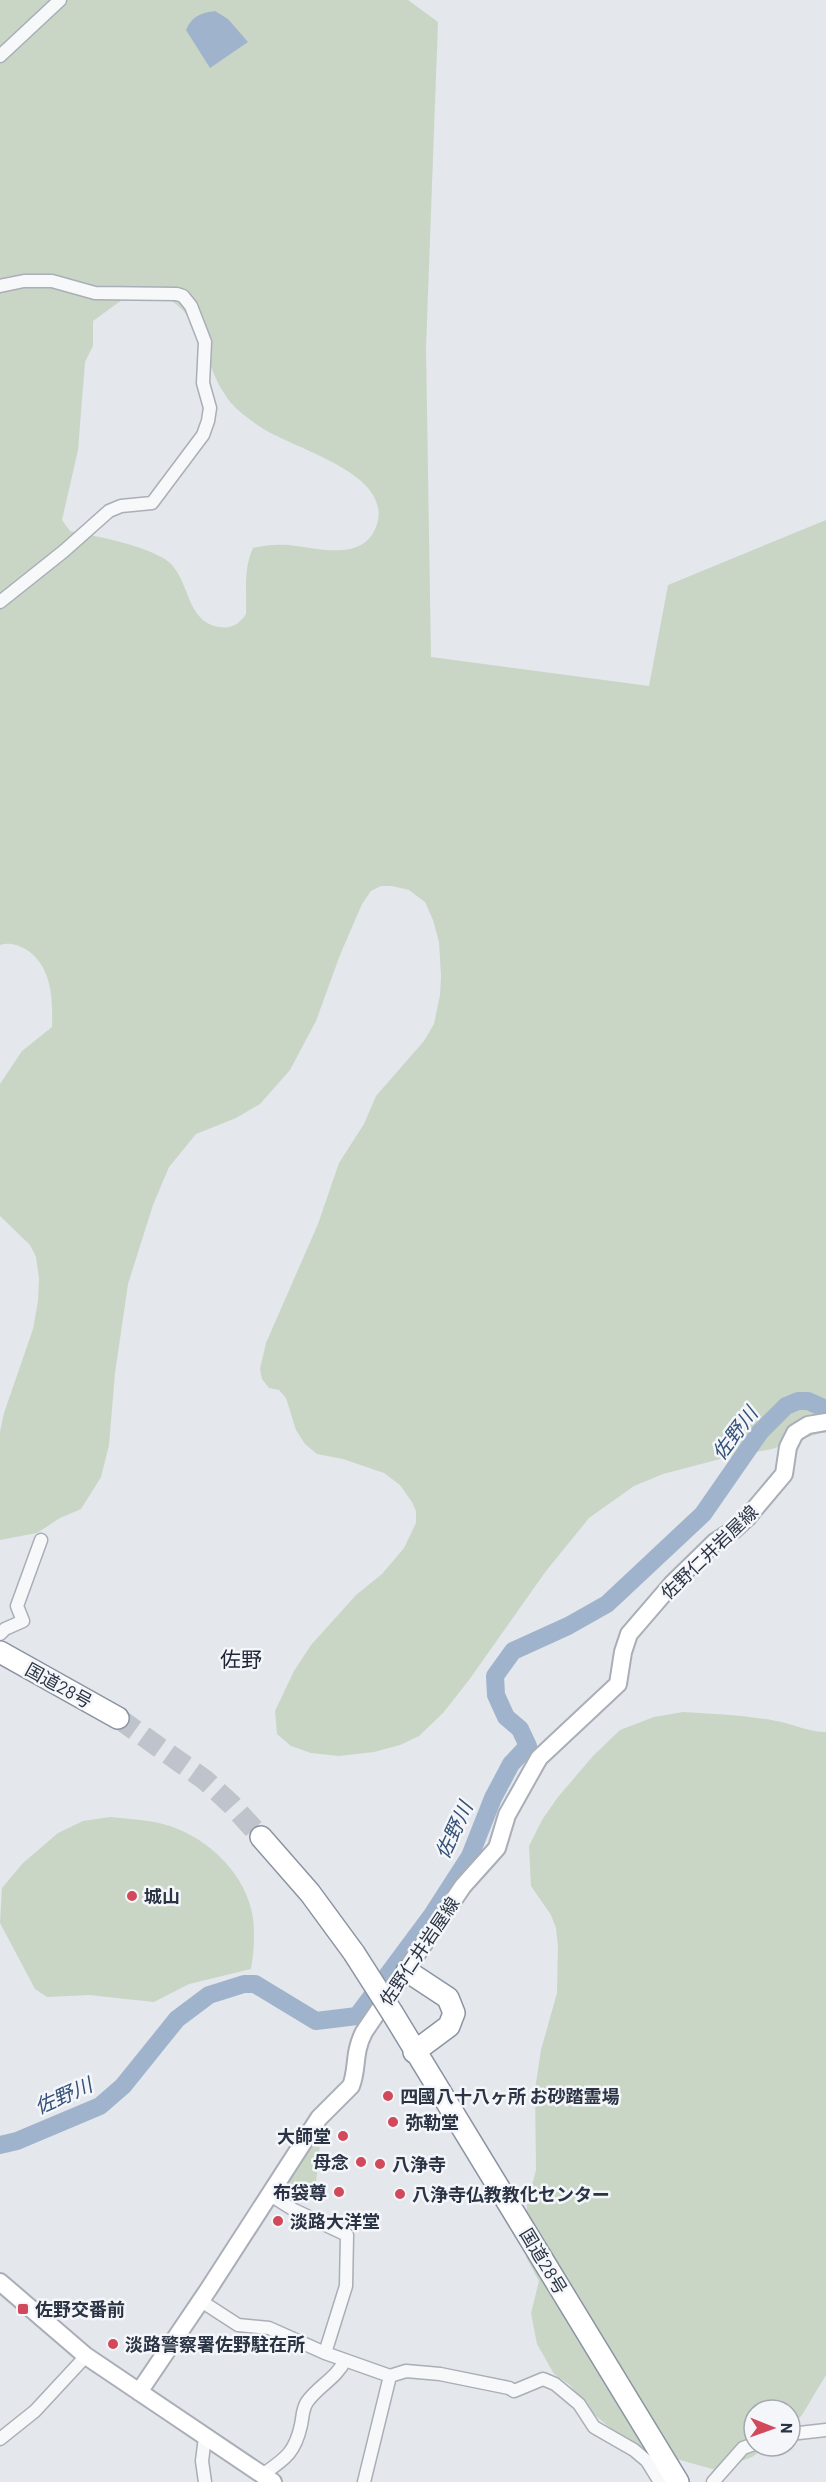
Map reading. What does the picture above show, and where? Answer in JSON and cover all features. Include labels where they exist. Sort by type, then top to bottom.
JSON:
[{"type":"highway","name":"国道28号","points":[[0,1652],[118,1718]]},
{"type":"highway","name":"国道28号","points":[[261,1837],[310,1893],[354,1953],[678,2482]]},
{"type":"highway","points":[[407,1971],[448,1998],[454,2013],[449,2026],[414,2052]]},
{"type":"main road","name":"佐野仁井岩屋線","points":[[139,2392],[201,2301],[319,2118],[351,2086],[354,2080],[357,2045],[463,1886],[497,1848],[507,1815],[532,1767],[618,1684],[623,1652],[629,1634],[672,1584],[715,1542],[747,1518],[784,1474],[788,1447],[795,1433],[808,1425],[826,1422]]},
{"type":"main road","points":[[0,2282],[86,2356],[267,2478]]},
{"type":"street","points":[[0,56],[60,0]]},
{"type":"street","points":[[0,286],[24,281],[52,281],[95,293],[136,295],[157,292],[183,296],[191,306],[205,342],[203,383],[210,408],[202,435],[152,503],[121,506],[109,511],[64,551],[0,602]]},
{"type":"street","points":[[0,1634],[5,1629],[23,1621],[17,1606],[40,1540]]},
{"type":"street","points":[[270,2194],[294,2210],[347,2235],[346,2286],[325,2353]]},
{"type":"street","points":[[201,2301],[238,2325],[269,2328],[325,2353],[390,2376],[406,2372],[440,2374],[509,2388],[514,2391],[543,2379],[555,2384],[579,2404],[594,2427],[634,2450],[647,2461],[660,2482]]},
{"type":"street","points":[[0,2439],[35,2411],[86,2356]]},
{"type":"street","points":[[267,2478],[291,2453],[302,2423],[303,2408],[315,2390],[340,2371],[345,2360]]},
{"type":"street","points":[[364,2482],[390,2376]]},
{"type":"street","points":[[802,2433],[826,2430]]},
{"type":"street","points":[[205,2437],[202,2461],[205,2482]]},
{"type":"street","points":[[713,2482],[742,2449]]},
{"type":"green space","points":[[0,0],[408,0],[438,22],[426,348],[431,657],[649,686],[668,585],[826,520],[826,1431],[772,1449],[724,1458],[663,1474],[634,1486],[589,1518],[546,1571],[469,1680],[443,1713],[419,1736],[400,1745],[374,1752],[339,1756],[311,1753],[291,1746],[277,1734],[275,1711],[294,1671],[311,1645],[356,1595],[382,1574],[404,1548],[416,1523],[416,1511],[400,1485],[384,1473],[343,1459],[317,1454],[305,1444],[296,1430],[286,1398],[279,1390],[269,1388],[262,1379],[260,1369],[266,1343],[318,1224],[339,1163],[364,1124],[376,1096],[424,1041],[434,1024],[441,976],[439,942],[433,920],[425,902],[409,890],[381,886],[371,891],[362,904],[340,955],[316,1021],[290,1070],[260,1104],[236,1118],[196,1134],[169,1167],[153,1205],[128,1284],[115,1373],[109,1445],[101,1477],[81,1509],[60,1518],[37,1533],[0,1540],[0,1432],[4,1413],[33,1329],[39,1278],[36,1257],[30,1245],[0,1216],[0,1084],[22,1051],[52,1027],[52,1016],[49,984],[42,965],[24,948],[10,944],[0,945]],"holes":[[[130,294],[162,297],[178,306],[195,328],[217,381],[234,407],[271,433],[354,475],[369,489],[378,505],[377,524],[371,536],[352,549],[326,550],[289,545],[266,545],[253,548],[247,572],[246,614],[238,623],[231,626],[219,627],[207,623],[199,616],[178,574],[163,558],[130,544],[70,531],[62,520],[78,450],[85,362],[93,346],[93,321]]]},
{"type":"green space","points":[[683,1712],[753,1717],[826,1732],[826,2375],[802,2415],[802,2398],[742,2398],[742,2458],[749,2458],[716,2470],[633,2447],[590,2411],[570,2385],[554,2374],[537,2344],[531,2313],[539,2281],[526,2257],[527,2204],[536,2170],[535,2089],[541,2050],[557,1993],[558,1946],[556,1928],[551,1915],[531,1886],[529,1846],[542,1820],[558,1797],[593,1756],[620,1730],[654,1717]]},
{"type":"green space","points":[[110,1817],[170,1826],[199,1840],[224,1861],[243,1887],[253,1918],[251,1969],[189,1984],[154,2002],[89,1995],[47,1997],[35,1989],[0,1923],[2,1888],[23,1863],[58,1833],[83,1821]]},
{"type":"green space","points":[[318,2134],[331,2135],[330,2145],[320,2145],[316,2183],[304,2183],[304,2193],[285,2192],[283,2187]]},
{"type":"water","points":[[215,11],[228,19],[248,42],[210,68],[186,30],[191,21],[198,16]]},
{"type":"waterway","name":"佐野川","points":[[0,2145],[17,2141],[100,2106],[123,2086],[177,2019],[209,1995],[244,1984],[255,1984],[316,2021],[357,2016],[432,1915],[470,1856],[493,1798],[511,1764],[528,1746],[520,1729],[506,1717],[496,1695],[495,1676],[513,1651],[568,1626],[607,1604],[703,1514],[760,1432],[786,1406],[798,1401],[808,1401],[826,1409]]},
{"type":"tunnel","points":[[118,1718],[205,1780],[261,1837]]},
{"type":"place","name":"城山","points":[[132,1896]]},
{"type":"place","name":"四國八十八ヶ所 お砂踏霊場","points":[[388,2096]]},
{"type":"place","name":"弥勒堂","points":[[393,2122]]},
{"type":"place","name":"大師堂","points":[[343,2136]]},
{"type":"place","name":"母念","points":[[361,2162]]},
{"type":"place","name":"八浄寺","points":[[380,2164]]},
{"type":"place","name":"布袋尊","points":[[339,2192]]},
{"type":"place","name":"八浄寺仏教教化センター","points":[[400,2194]]},
{"type":"place","name":"淡路大洋堂","points":[[278,2221]]},
{"type":"place","name":"佐野交番前","points":[[23,2309]]},
{"type":"place","name":"淡路警察署佐野駐在所","points":[[113,2344]]},
{"type":"district","name":"佐野","points":[[241,1658]]}]
